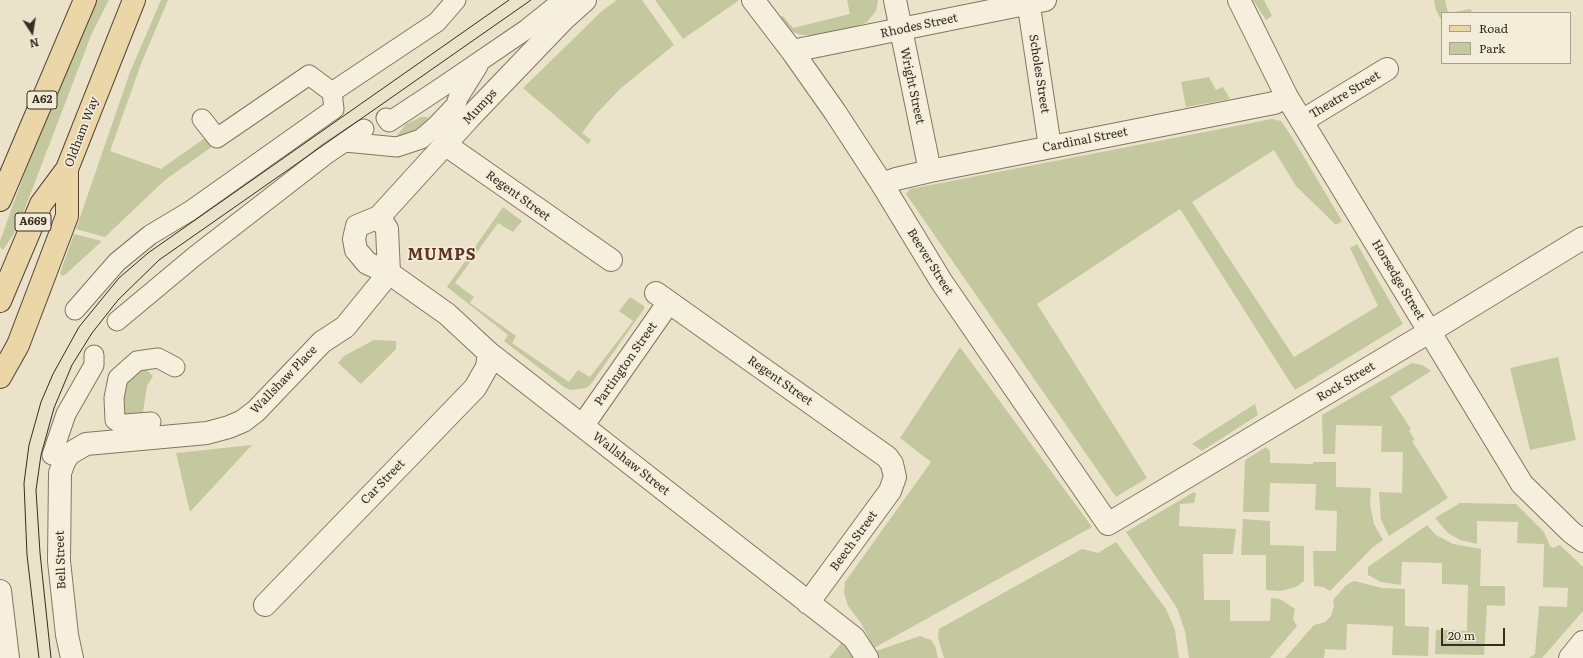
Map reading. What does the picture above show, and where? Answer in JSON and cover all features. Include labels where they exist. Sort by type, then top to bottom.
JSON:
[{"type":"main road","name":"A62","points":[[0,200],[85,0]]},
{"type":"main road","name":"Oldham Way","points":[[0,377],[18,345],[67,216],[67,169],[134,0]]},
{"type":"main road","points":[[0,183],[14,165]]},
{"type":"main road","name":"A669","points":[[0,301],[5,279],[41,204],[67,169]]},
{"type":"main road","points":[[5,279],[30,311]]},
{"type":"main road","points":[[0,309],[30,311]]},
{"type":"street","points":[[332,92],[437,22],[456,0]]},
{"type":"street","points":[[117,321],[195,256],[328,153],[345,142],[366,136],[397,147],[413,143],[421,139],[439,103],[484,58],[527,29],[563,0]]},
{"type":"street","name":"Mumps","points":[[379,217],[560,23],[585,0]]},
{"type":"street","name":"Beever Street","points":[[753,0],[792,51],[882,184],[941,281],[1108,524]]},
{"type":"street","name":"Wright Street","points":[[895,0],[930,171]]},
{"type":"street","name":"Horsedge Street","points":[[1239,0],[1287,96],[1522,484],[1571,532],[1583,541]]},
{"type":"street","name":"Rhodes Street","points":[[792,51],[901,30],[1034,1]]},
{"type":"street","name":"Scholes Street","points":[[1034,1],[1050,147]]},
{"type":"street","points":[[365,84],[362,80],[403,52],[414,37],[414,18]]},
{"type":"street","points":[[386,118],[389,122],[439,103],[456,105],[458,98],[484,58]]},
{"type":"street","name":"Theatre Street","points":[[1302,120],[1387,69]]},
{"type":"street","points":[[75,310],[117,262],[150,235],[190,211],[334,109],[332,92],[309,75],[217,138],[202,119]]},
{"type":"street","name":"Cardinal Street","points":[[882,184],[930,171],[1274,103],[1287,96]]},
{"type":"street","name":"Regent Street","points":[[446,144],[611,260]]},
{"type":"street","points":[[379,217],[387,229],[389,273]]},
{"type":"street","name":"Wallshaw Street","points":[[379,217],[357,226],[354,245],[356,250],[367,263],[389,273],[447,314],[490,353],[854,638],[867,658]]},
{"type":"street","name":"Rock Street","points":[[1108,524],[1583,238]]},
{"type":"street","name":"Wallshaw Place","points":[[57,454],[86,444],[207,433],[229,428],[243,421],[256,411],[322,342],[345,327],[389,273]]},
{"type":"street","name":"Regent Street","points":[[662,298],[887,457],[892,464],[895,477]]},
{"type":"street","name":"Partington Street","points":[[583,425],[662,298]]},
{"type":"street","name":"Car Street","points":[[265,605],[475,388],[487,367],[490,353]]},
{"type":"street","points":[[57,454],[66,414],[94,365],[94,355]]},
{"type":"street","points":[[151,422],[125,424],[119,423],[115,420],[114,398],[118,378],[137,361],[158,358],[176,367]]},
{"type":"street","name":"Bell Street","points":[[57,454],[60,473],[59,561],[67,635],[72,658]]},
{"type":"street","name":"Beech Street","points":[[808,603],[890,491],[895,477]]},
{"type":"street","points":[[0,590],[8,658]]},
{"type":"street","points":[[1570,658],[1583,642]]},
{"type":"green space","points":[[97,0],[109,0],[92,33],[17,229],[3,250],[0,247],[0,241],[18,191],[37,141]]},
{"type":"green space","points":[[161,0],[168,0],[141,64],[110,151],[161,169],[205,138],[213,146],[165,180],[105,237],[76,229],[130,72]]},
{"type":"green space","points":[[617,0],[642,0],[674,45],[621,88],[596,114],[582,133],[591,140],[588,144],[523,88],[602,11]]},
{"type":"green space","points":[[655,0],[738,0],[738,1],[683,39]]},
{"type":"green space","points":[[847,0],[878,0],[878,2],[876,11],[867,22],[853,28],[810,35],[801,35],[790,31],[780,17],[783,16],[793,28],[850,14]]},
{"type":"green space","points":[[1253,0],[1264,0],[1272,16],[1266,20]]},
{"type":"green space","points":[[1434,0],[1445,0],[1448,12],[1441,12],[1441,18],[1436,10]]},
{"type":"green space","points":[[1471,9],[1472,12],[1454,12]]},
{"type":"green space","points":[[1209,77],[1216,90],[1223,87],[1230,99],[1186,107],[1181,82]]},
{"type":"green space","points":[[421,117],[427,117],[430,121],[422,130],[395,138],[406,124]]},
{"type":"green space","points":[[1272,119],[1281,121],[1292,137],[1342,221],[1336,225],[1296,186],[1274,150],[1192,202],[1294,357],[1378,306],[1350,248],[1357,244],[1403,324],[1295,390],[1180,209],[1037,304],[1147,478],[1116,497],[906,194],[910,189]]},
{"type":"green space","points":[[503,207],[522,221],[513,232],[498,223],[455,283],[474,297],[470,303],[516,336],[512,343],[569,382],[578,370],[590,377],[633,321],[619,311],[630,297],[644,306],[644,309],[591,384],[586,388],[570,390],[564,387],[504,341],[508,335],[447,287]]},
{"type":"green space","points":[[74,234],[102,241],[62,276],[60,273]]},
{"type":"green space","points":[[374,340],[396,341],[396,349],[361,384],[338,363],[344,356]]},
{"type":"green space","points":[[960,347],[1092,527],[874,648],[861,623],[848,606],[844,593],[845,582],[931,462],[900,438]]},
{"type":"green space","points":[[1558,357],[1576,440],[1530,450],[1510,368]]},
{"type":"green space","points":[[1412,363],[1422,365],[1431,371],[1390,397],[1411,429],[1409,431],[1415,440],[1412,441],[1448,498],[1389,536],[1381,520],[1379,492],[1402,493],[1403,452],[1381,452],[1382,426],[1336,425],[1335,454],[1323,454],[1322,415]]},
{"type":"green space","points":[[141,365],[153,376],[147,386],[143,412],[141,415],[120,416],[121,395],[127,380]]},
{"type":"green space","points":[[1255,404],[1258,415],[1202,451],[1192,444]]},
{"type":"green space","points":[[252,445],[190,512],[176,453]]},
{"type":"green space","points":[[1266,447],[1270,451],[1270,463],[1313,464],[1313,462],[1336,462],[1336,487],[1371,488],[1370,504],[1374,524],[1383,540],[1372,548],[1330,591],[1323,587],[1314,586],[1313,551],[1336,551],[1337,511],[1315,510],[1316,484],[1270,483],[1269,512],[1243,512],[1245,460]]},
{"type":"green space","points":[[1194,492],[1196,494],[1194,503],[1180,504],[1179,526],[1236,529],[1233,554],[1203,554],[1204,600],[1230,600],[1230,621],[1270,621],[1271,598],[1280,599],[1295,609],[1293,619],[1297,626],[1270,658],[1189,658],[1185,631],[1177,608],[1126,532]]},
{"type":"green space","points":[[1460,503],[1516,504],[1544,532],[1550,546],[1553,548],[1560,545],[1583,567],[1583,611],[1542,658],[1529,658],[1535,654],[1539,606],[1567,607],[1568,588],[1543,587],[1544,544],[1517,543],[1518,522],[1477,521],[1477,544],[1460,540],[1448,533],[1435,518]]},
{"type":"green space","points":[[1243,519],[1270,521],[1270,545],[1304,546],[1304,581],[1296,587],[1280,591],[1266,590],[1266,555],[1241,555]]},
{"type":"green space","points":[[1427,525],[1436,535],[1453,544],[1481,549],[1480,586],[1505,586],[1505,606],[1487,605],[1484,655],[1435,654],[1436,630],[1467,631],[1468,585],[1442,584],[1442,563],[1402,562],[1401,585],[1381,582],[1368,575],[1368,567]]},
{"type":"green space","points":[[1116,542],[1166,609],[1175,630],[1179,658],[944,658],[938,638],[939,629],[1082,549],[1098,553]]},
{"type":"green space","points":[[1354,581],[1382,588],[1405,589],[1405,626],[1429,627],[1428,656],[1392,655],[1393,626],[1347,624],[1346,650],[1325,649],[1324,658],[1285,658],[1314,625],[1325,622],[1331,616],[1334,606],[1333,600],[1346,585]]},
{"type":"green space","points":[[920,636],[931,640],[935,646],[938,658],[879,658],[876,651]]},
{"type":"green space","points":[[843,641],[858,658],[829,658]]},
{"type":"tram line","points":[[39,658],[27,555],[24,483],[29,445],[41,402],[53,374],[79,327],[119,278],[148,253],[509,0]]},
{"type":"tram line","points":[[51,658],[40,553],[36,490],[41,455],[54,408],[72,365],[92,333],[118,300],[159,260],[531,0]]},
{"type":"district","name":"MUMPS","points":[[442,255]]}]
